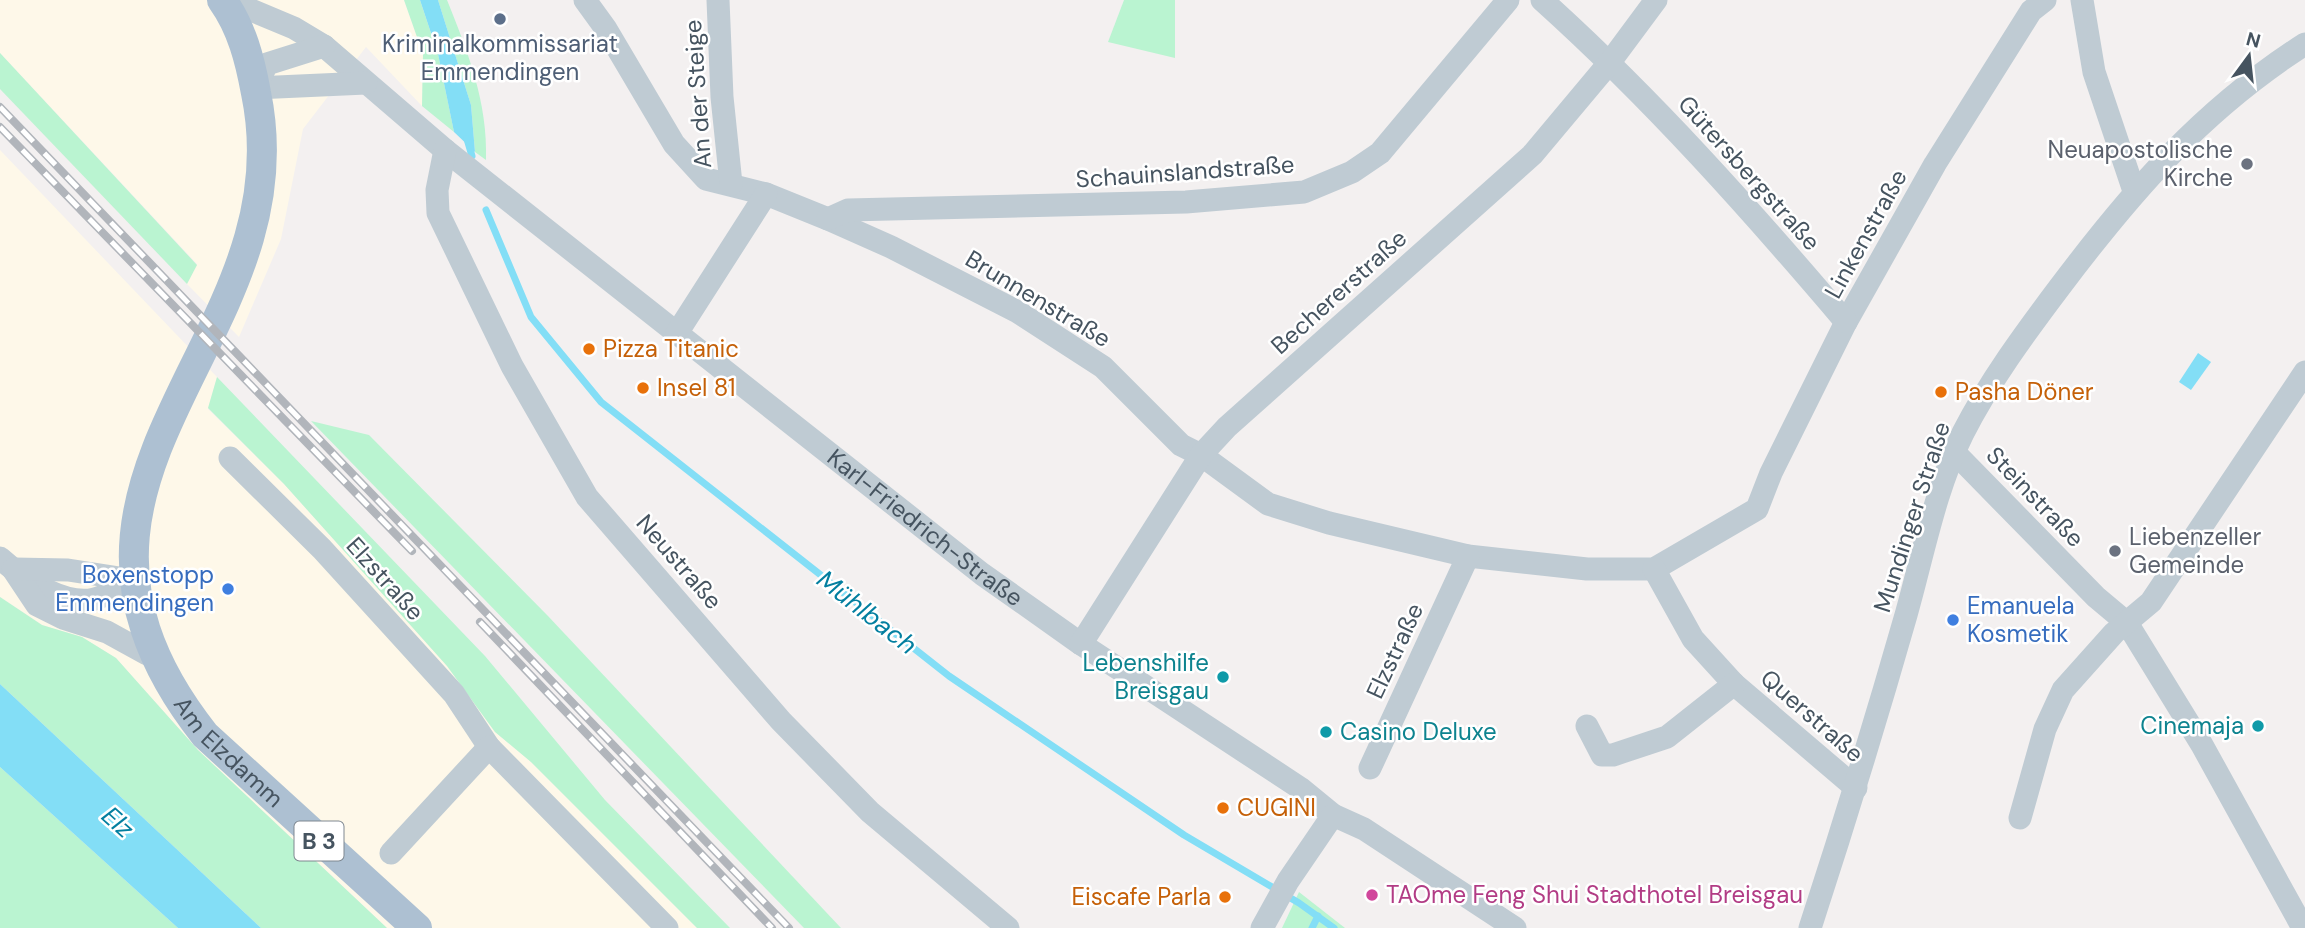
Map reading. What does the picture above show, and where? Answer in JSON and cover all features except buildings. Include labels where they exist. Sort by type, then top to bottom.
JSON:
[{"type":"main road","name":"B 3","points":[[224,0],[243,38],[255,88]]},
{"type":"main road","name":"Am Elzdamm","points":[[255,88],[262,123],[263,157],[256,211],[230,284],[151,432],[135,474],[125,543],[125,579],[135,625],[147,654],[180,707],[205,735],[417,928]]},
{"type":"street","name":"Karl-Friedrich-Straße","points":[[224,0],[294,28],[324,46],[445,150],[971,566],[1081,643],[1300,788],[1333,815],[1364,829],[1515,928]]},
{"type":"street","name":"Brunnenstraße","points":[[585,0],[606,29],[674,144],[706,178],[766,194],[828,219],[891,247],[1018,312],[1103,367],[1181,445],[1201,455],[1268,504],[1329,523],[1468,556],[1550,568],[1654,569]]},
{"type":"street","name":"An der Steige","points":[[718,0],[722,97],[731,184]]},
{"type":"street","name":"Schauinslandstraße","points":[[828,219],[848,210],[1186,202],[1304,192],[1352,172],[1380,153],[1508,0]]},
{"type":"street","points":[[1542,0],[1610,62]]},
{"type":"street","name":"Bechererstraße","points":[[1081,643],[1201,455],[1227,427],[1532,155],[1610,62],[1656,0]]},
{"type":"street","name":"Linkenstraße","points":[[1654,569],[1757,509],[1771,473],[1846,321],[1935,164],[2031,11],[2045,0]]},
{"type":"street","points":[[2082,0],[2094,72],[2134,191]]},
{"type":"street","name":"Mundinger Straße","points":[[1810,928],[1856,788],[1933,520],[1955,453],[1996,379],[2042,310],[2134,191],[2195,128],[2261,72],[2305,44]]},
{"type":"street","points":[[324,46],[267,64],[255,88],[366,83]]},
{"type":"street","name":"Gütersbergstraße","points":[[1610,62],[1728,184],[1846,321]]},
{"type":"street","name":"Neustraße","points":[[445,150],[437,190],[438,213],[512,366],[587,497],[781,721],[861,803],[967,896],[1008,928]]},
{"type":"street","points":[[677,333],[766,194]]},
{"type":"street","points":[[2020,818],[2052,708],[2063,690],[2127,623],[2151,602],[2305,372]]},
{"type":"street","name":"Steinstraße","points":[[1955,453],[2096,597],[2127,623],[2202,746],[2303,928]]},
{"type":"street","name":"Elzstraße","points":[[230,458],[322,549],[445,685],[489,747],[667,928]]},
{"type":"street","name":"Elzstraße","points":[[1370,768],[1468,556]]},
{"type":"street","name":"Am Elzdamm","points":[[6,564],[125,579]]},
{"type":"street","name":"Am Elzdamm","points":[[6,564],[37,605],[63,618],[107,632],[147,654]]},
{"type":"street","name":"Querstraße","points":[[1654,569],[1693,639],[1734,684],[1856,788]]},
{"type":"street","name":"Querstraße","points":[[1587,726],[1602,755],[1613,755],[1668,737],[1734,684]]},
{"type":"street","points":[[391,853],[489,747]]},
{"type":"street","points":[[1262,928],[1288,881],[1333,815]]},
{"type":"shaded area","points":[[0,0],[404,0],[423,54],[422,106],[366,47],[303,129],[281,239],[239,337],[187,284],[197,264],[0,53]]},
{"type":"shaded area","points":[[0,150],[217,377],[208,409],[284,484],[447,666],[495,732],[531,762],[697,928],[387,928],[198,750],[116,658],[82,637],[42,625],[0,597]]},
{"type":"green space","points":[[404,0],[420,0],[438,54],[454,132],[422,106],[423,54]]},
{"type":"green space","points":[[438,0],[447,0],[475,78],[484,118],[486,160],[475,152],[471,105]]},
{"type":"green space","points":[[1124,0],[1175,0],[1175,58],[1108,42]]},
{"type":"green space","points":[[0,53],[197,265],[187,284],[0,89]]},
{"type":"green space","points":[[217,377],[485,656],[605,800],[730,928],[697,928],[531,762],[495,732],[447,666],[284,484],[208,408]]},
{"type":"green space","points":[[311,421],[369,435],[548,616],[841,928],[804,928]]},
{"type":"green space","points":[[0,597],[42,625],[82,637],[116,658],[198,750],[387,928],[261,928],[0,684]]},
{"type":"green space","points":[[0,767],[178,928],[0,928]]},
{"type":"green space","points":[[1299,892],[1345,928],[1282,928]]},
{"type":"water","points":[[420,0],[438,0],[471,105],[475,152],[454,132],[438,54]]},
{"type":"water","points":[[2198,353],[2211,362],[2191,390],[2179,382]]},
{"type":"water","name":"Elz","points":[[0,684],[261,928],[178,928],[0,767]]},
{"type":"waterway","name":"Mühlbach","points":[[467,139],[472,156]]},
{"type":"waterway","name":"Mühlbach","points":[[486,210],[531,317],[601,402],[949,676],[1184,835],[1299,903],[1334,928]]},
{"type":"waterway","points":[[1312,928],[1318,916]]},
{"type":"railway","points":[[0,107],[789,928]]},
{"type":"railway","points":[[0,127],[412,551]]},
{"type":"railway","points":[[480,622],[772,928]]},
{"type":"place","name":"Kriminalkommissariat Emmendingen","points":[[500,19]]},
{"type":"place","name":"Neuapostolische Kirche","points":[[2247,164]]},
{"type":"place","name":"Pizza Titanic","points":[[589,349]]},
{"type":"place","name":"Insel 81","points":[[643,388]]},
{"type":"place","name":"Pasha Döner","points":[[1941,392]]},
{"type":"place","name":"Liebenzeller Gemeinde","points":[[2115,551]]},
{"type":"place","name":"Boxenstopp Emmendingen","points":[[228,589]]},
{"type":"place","name":"Emanuela Kosmetik","points":[[1953,620]]},
{"type":"place","name":"Lebenshilfe Breisgau","points":[[1223,677]]},
{"type":"place","name":"Cinemaja","points":[[2258,726]]},
{"type":"place","name":"Casino Deluxe","points":[[1326,732]]},
{"type":"place","name":"CUGINI","points":[[1223,808]]},
{"type":"place","name":"TAOme Feng Shui Stadthotel Breisgau","points":[[1372,895]]},
{"type":"place","name":"Eiscafe Parla","points":[[1225,897]]}]
